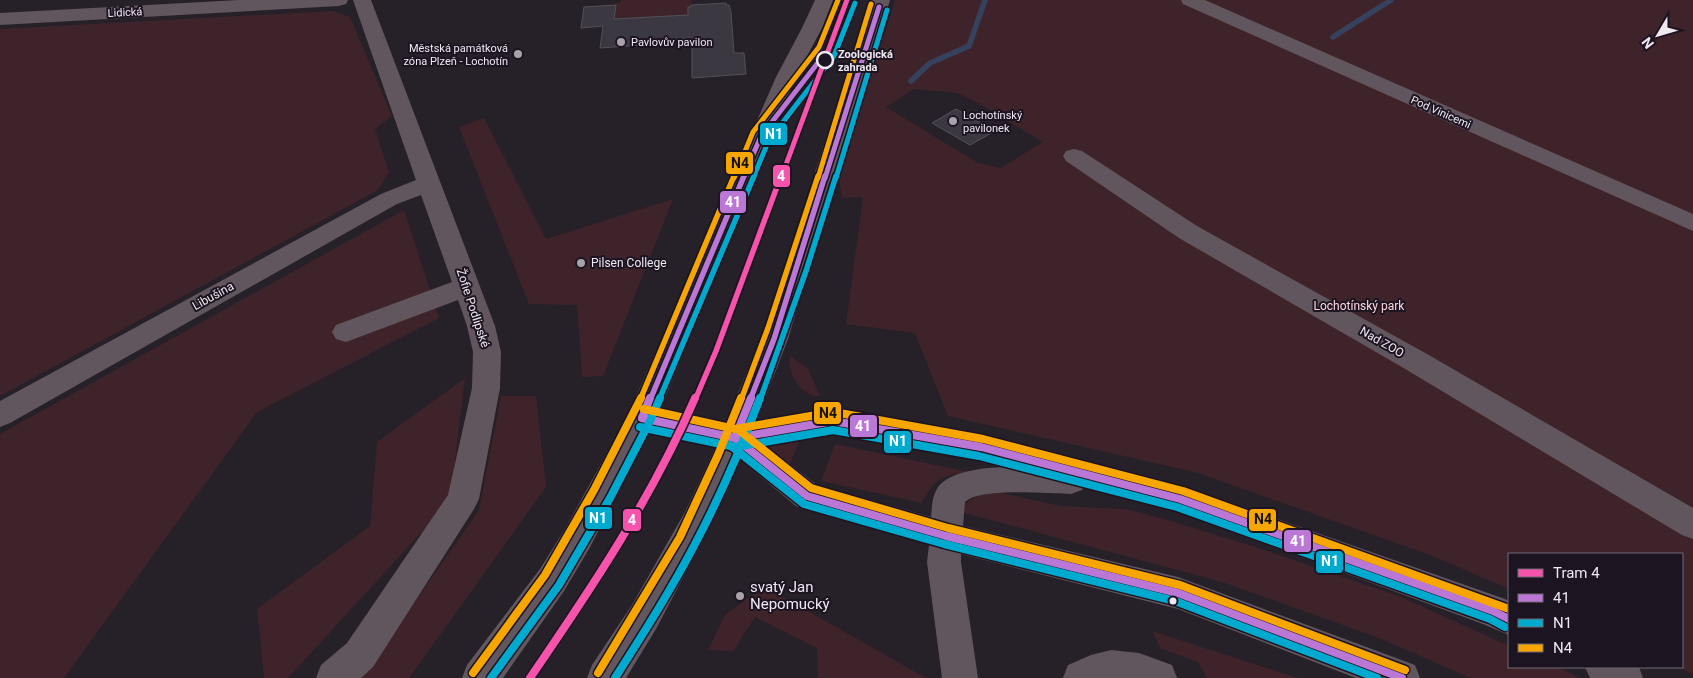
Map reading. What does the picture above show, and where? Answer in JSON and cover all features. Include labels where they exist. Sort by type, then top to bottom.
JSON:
[{"type":"main road","points":[[480,678],[552,580],[582,531],[642,418],[786,77],[812,28],[824,0]]},
{"type":"main road","points":[[605,678],[644,617],[696,522],[735,438],[774,339],[881,0]]},
{"type":"street","name":"Lidická","points":[[0,19],[339,0]]},
{"type":"street","name":"Žofie Podlipské","points":[[334,678],[360,655],[463,499],[486,388],[487,352],[481,326],[362,0]]},
{"type":"street","name":"Pod Vinicemi","points":[[1190,0],[1693,223]]},
{"type":"street","name":"Nad ZOO","points":[[1074,156],[1188,232],[1417,362],[1693,525]]},
{"type":"street","name":"Libušina","points":[[0,414],[389,199],[429,184]]},
{"type":"street","points":[[346,332],[467,286]]},
{"type":"street","points":[[642,418],[735,438],[833,421],[981,447],[1180,499],[1493,611],[1508,618]]},
{"type":"street","points":[[735,438],[807,496],[946,536],[1178,593],[1402,678]]},
{"type":"street","points":[[960,678],[944,562],[949,497],[960,487],[994,481],[1108,480]]},
{"type":"street","points":[[1081,678],[1094,670],[1124,666],[1159,678]]},
{"type":"street","points":[[1605,668],[1625,678]]},
{"type":"green space","points":[[621,0],[691,0],[691,7],[688,7],[688,15],[613,19],[616,3],[621,2]]},
{"type":"green space","name":"Lochotínský park","points":[[895,0],[1693,0],[1693,674],[1680,668],[1683,668],[1683,553],[1508,553],[1508,589],[1433,556],[1198,473],[948,416],[915,333],[846,324],[863,197],[842,198],[839,179]],"holes":[[[914,89],[957,93],[980,104],[1043,142],[1001,168],[978,163],[886,107]]]},
{"type":"green space","points":[[332,11],[350,17],[392,116],[375,129],[389,172],[378,190],[0,396],[0,29]]},
{"type":"green space","points":[[484,118],[546,239],[673,199],[603,376],[582,377],[577,305],[529,304],[459,127]]},
{"type":"green space","points":[[404,210],[439,318],[257,412],[64,678],[0,678],[0,434]]},
{"type":"green space","points":[[790,356],[808,369],[820,396],[813,396],[807,393],[797,383],[790,369]]},
{"type":"green space","points":[[465,378],[450,501],[288,678],[264,678],[257,609],[370,526],[377,442]]},
{"type":"green space","points":[[501,396],[536,396],[546,487],[409,678],[351,678],[379,653],[479,510]]},
{"type":"green space","points":[[801,437],[788,468],[753,442]]},
{"type":"green space","points":[[835,444],[974,473],[956,474],[942,478],[931,487],[922,503],[821,481]]},
{"type":"green space","points":[[996,492],[1061,506],[1126,509],[1168,520],[1255,547],[1399,596],[1508,646],[1508,668],[1559,668],[1580,678],[1470,678],[1379,638],[1222,582],[961,512],[971,499]]},
{"type":"green space","points":[[767,588],[926,678],[818,678],[817,648],[755,617],[733,651],[708,650],[725,615],[751,596]]},
{"type":"green space","points":[[1152,631],[1298,678],[1207,678],[1198,662],[1161,649]]},
{"type":"building","name":"Pavlovův pavilon","points":[[726,3],[726,5],[729,5],[731,12],[734,53],[744,53],[746,74],[692,78],[692,38],[642,41],[642,45],[600,48],[603,26],[581,28],[584,7],[616,5],[614,19],[688,15],[688,7],[691,7],[691,5]]},
{"type":"building","points":[[956,109],[995,131],[970,145],[932,123]]},
{"type":"waterway","points":[[911,81],[930,63],[969,46],[985,0]]},
{"type":"waterway","points":[[1333,37],[1391,0]]},
{"type":"tram line","name":"4","points":[[530,678],[589,592],[619,544],[683,427],[716,351],[847,0]]},
{"type":"transit line","name":"N4","points":[[473,673],[545,575],[594,490],[634,414],[753,132],[819,47],[838,0]]},
{"type":"transit line","name":"41","points":[[642,418],[761,136],[827,51],[847,0]]},
{"type":"transit line","name":"N1","points":[[491,678],[559,585],[610,498],[650,421],[769,140],[834,56],[855,3]]},
{"type":"transit line","name":"N4","points":[[598,673],[680,537],[718,455],[744,392],[768,328],[811,200],[871,4]]},
{"type":"transit line","name":"41","points":[[735,438],[774,339],[879,7]]},
{"type":"transit line","name":"N1","points":[[615,678],[662,603],[695,545],[734,463],[760,400],[806,271],[887,10]]},
{"type":"transit line","name":"N4","points":[[644,409],[735,429],[834,412],[983,439],[1183,491],[1508,609]]},
{"type":"transit line","name":"41","points":[[642,418],[735,438],[833,421],[981,447],[1180,499],[1493,611],[1508,618]]},
{"type":"transit line","name":"N1","points":[[640,427],[735,447],[833,430],[979,456],[1177,507],[1490,619],[1505,627]]},
{"type":"transit line","name":"N4","points":[[740,431],[811,488],[948,528],[1180,585],[1405,670]]},
{"type":"transit line","name":"41","points":[[735,438],[807,496],[946,536],[1178,593],[1402,678]]},
{"type":"transit line","name":"N1","points":[[730,445],[804,504],[944,544],[1175,601],[1377,678]]},
{"type":"place","name":"Pavlovův pavilon","points":[[621,42]]},
{"type":"place","name":"Městská památková zóna Plzeň - Lochotín","points":[[518,54]]},
{"type":"place","name":"Zoologická zahrada","points":[[825,60]]},
{"type":"place","name":"Lochotínský pavilonek","points":[[953,121]]},
{"type":"place","name":"Pilsen College","points":[[581,263]]},
{"type":"place","name":"svatý Jan Nepomucký","points":[[740,596]]}]
